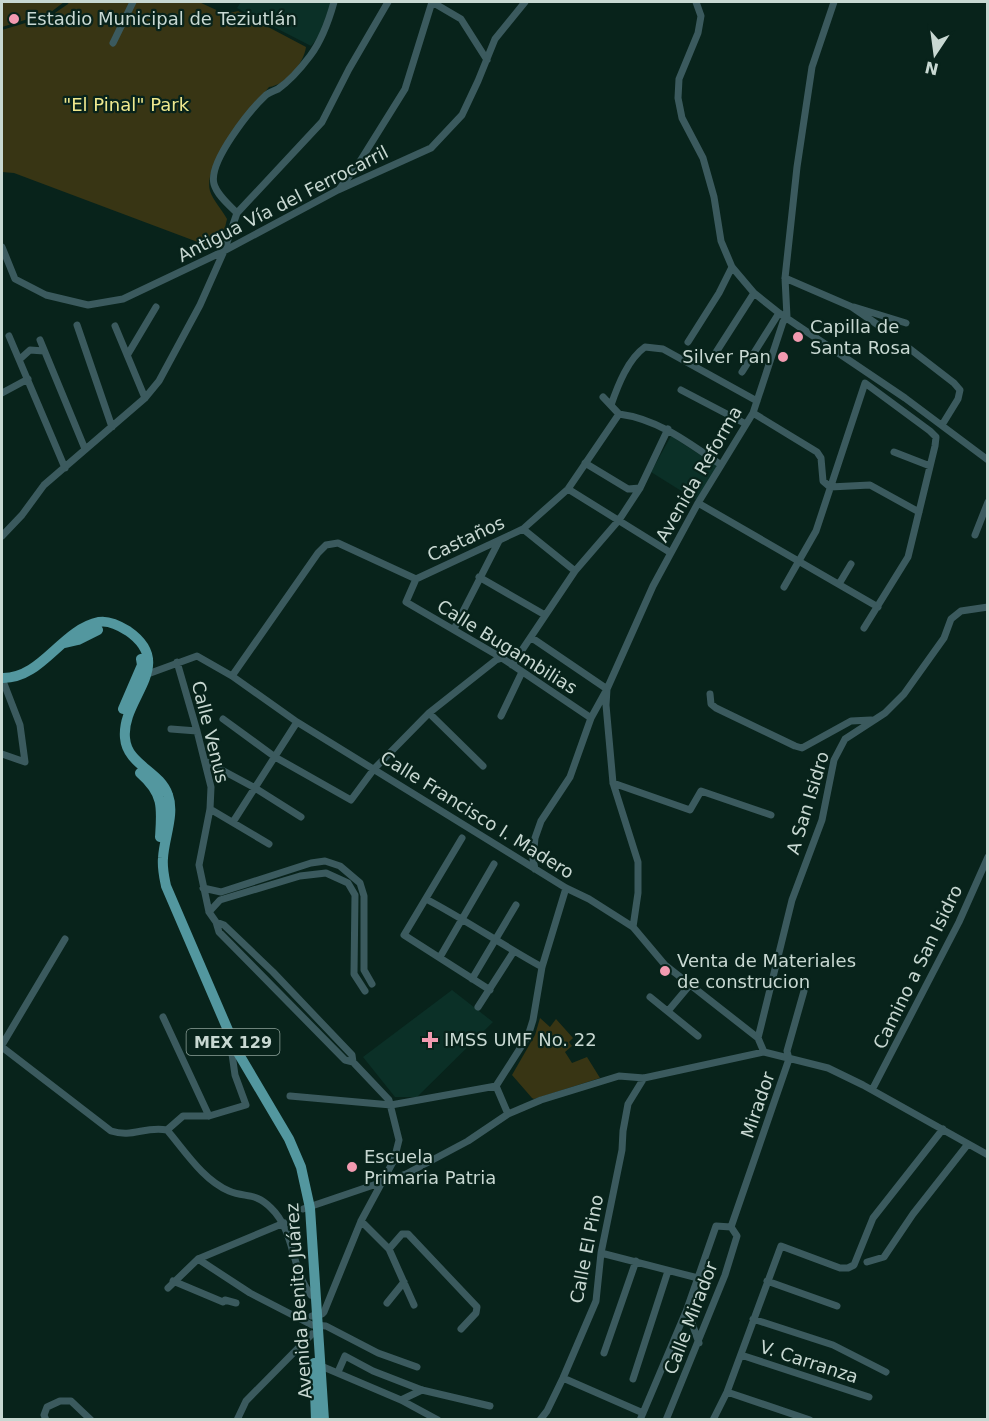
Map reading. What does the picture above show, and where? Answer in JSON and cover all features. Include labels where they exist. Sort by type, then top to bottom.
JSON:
[{"type":"main road","points":[[2,679],[23,675],[64,643],[101,629],[116,631],[130,640],[140,653],[142,675]]},
{"type":"main road","points":[[2,679],[22,679],[77,637]]},
{"type":"main road","name":"Avenida Benito Juárez","points":[[142,675],[124,707],[118,726],[118,742],[126,758],[155,789],[161,800],[157,871],[161,889],[195,973],[232,1054],[283,1142],[296,1172],[306,1209],[311,1295],[321,1366],[324,1419]]},
{"type":"main road","name":"Avenida Benito Juárez","points":[[142,675],[124,729],[125,741],[141,767],[162,783],[169,796],[170,814],[163,857],[166,886],[237,1051],[289,1139],[301,1167],[315,1323],[316,1419]]},
{"type":"street","points":[[114,43],[133,2]]},
{"type":"street","points":[[237,213],[219,194],[214,184],[214,172],[225,145],[267,94],[278,89],[293,76],[312,54],[328,24],[334,2]]},
{"type":"street","points":[[2,536],[22,515],[44,486],[145,398],[159,381],[224,251],[237,213],[322,123],[349,69],[388,2]]},
{"type":"street","points":[[338,190],[363,157],[405,89],[432,2],[461,19],[488,60]]},
{"type":"street","name":"Antigua Vía del Ferrocarril","points":[[2,247],[15,279],[46,295],[88,305],[123,299],[224,251],[338,190],[431,148],[462,115],[488,60],[495,39],[525,2]]},
{"type":"street","points":[[696,2],[701,16],[698,33],[679,79],[678,98],[682,118],[703,158],[714,197],[721,242],[732,267],[754,293],[783,315],[905,398],[987,460]]},
{"type":"street","name":"Avenida Reforma","points":[[535,869],[533,859],[535,838],[541,821],[570,777],[591,718],[607,689],[653,586],[698,503],[753,413],[783,322],[785,278],[797,167],[812,67],[834,2]]},
{"type":"street","points":[[688,342],[732,267]]},
{"type":"street","points":[[785,278],[852,307],[878,325]]},
{"type":"street","points":[[713,357],[754,293]]},
{"type":"street","points":[[852,307],[863,308],[906,323]]},
{"type":"street","points":[[128,354],[156,308]]},
{"type":"street","points":[[742,372],[783,315]]},
{"type":"street","points":[[77,325],[112,427]]},
{"type":"street","points":[[115,326],[145,398]]},
{"type":"street","points":[[9,336],[65,468]]},
{"type":"street","points":[[40,340],[85,449]]},
{"type":"street","points":[[759,346],[773,353]]},
{"type":"street","points":[[611,405],[630,363],[645,347],[663,349],[757,401]]},
{"type":"street","points":[[20,359],[30,350],[44,351]]},
{"type":"street","points":[[910,350],[960,390],[958,399],[942,425]]},
{"type":"street","points":[[2,393],[28,379]]},
{"type":"street","points":[[784,587],[816,531],[865,383],[936,437],[908,557],[864,628]]},
{"type":"street","points":[[681,390],[746,424]]},
{"type":"street","points":[[603,397],[619,414],[632,416],[668,429],[721,465]]},
{"type":"street","points":[[898,408],[905,398]]},
{"type":"street","points":[[753,413],[817,452],[821,458],[823,482],[831,487],[870,485],[919,512]]},
{"type":"street","name":"Castaños","points":[[232,676],[318,553],[326,545],[338,543],[416,579],[523,530],[568,489],[619,414]]},
{"type":"street","points":[[512,665],[575,571],[619,520],[640,488],[668,429]]},
{"type":"street","points":[[894,452],[930,466]]},
{"type":"street","points":[[585,464],[628,489],[640,488]]},
{"type":"street","points":[[568,489],[671,553]]},
{"type":"street","points":[[975,535],[987,502]]},
{"type":"street","points":[[698,503],[878,607]]},
{"type":"street","points":[[523,530],[575,571]]},
{"type":"street","points":[[454,629],[499,540]]},
{"type":"street","points":[[839,584],[851,564]]},
{"type":"street","points":[[479,577],[545,615]]},
{"type":"street","name":"Calle Bugambilias","points":[[416,579],[406,602],[502,658],[591,718]]},
{"type":"street","name":"A San Isidro","points":[[758,1038],[792,900],[822,820],[834,760],[845,739],[885,713],[904,694],[944,639],[951,619],[961,611],[987,607]]},
{"type":"street","points":[[532,638],[607,689],[606,705],[612,783],[638,862],[638,892],[633,927]]},
{"type":"street","name":"Calle Francisco I. Madero","points":[[142,675],[197,656],[232,676],[297,722],[633,927],[665,964],[689,986],[758,1038],[764,1052]]},
{"type":"street","points":[[223,719],[275,757],[351,800],[374,769],[429,713],[496,660],[502,658]]},
{"type":"street","name":"Calle Venus","points":[[177,662],[211,787],[210,809],[199,865],[209,912]]},
{"type":"street","points":[[501,716],[522,672]]},
{"type":"street","points":[[2,679],[20,725],[25,762],[2,754]]},
{"type":"street","points":[[710,694],[711,704],[716,708],[802,748],[851,721],[874,720]]},
{"type":"street","points":[[429,713],[483,766]]},
{"type":"street","points":[[233,822],[297,722]]},
{"type":"street","points":[[171,729],[197,731]]},
{"type":"street","points":[[205,761],[255,788],[301,818]]},
{"type":"street","points":[[612,783],[690,810],[701,791],[771,815]]},
{"type":"street","points":[[210,809],[269,844]]},
{"type":"street","points":[[462,838],[404,935],[490,990]]},
{"type":"street","name":"Camino a San Isidro","points":[[872,1090],[959,922],[987,856]]},
{"type":"street","points":[[237,1419],[246,1401],[324,1312],[361,1221],[394,1160],[399,1140],[389,1100],[353,1062],[352,1054],[273,972],[224,925],[216,922],[209,912],[220,896],[311,863],[325,861],[340,866],[360,884],[364,896],[364,970],[372,984]]},
{"type":"street","points":[[440,957],[494,864]]},
{"type":"street","points":[[203,888],[220,896],[300,876],[326,873],[348,884],[356,895],[354,974],[365,991]]},
{"type":"street","points":[[352,890],[360,884]]},
{"type":"street","points":[[290,1096],[391,1105],[496,1086],[528,1036],[542,966],[566,888]]},
{"type":"street","points":[[426,899],[542,966]]},
{"type":"street","points":[[472,979],[516,905]]},
{"type":"street","points":[[65,939],[2,1046],[111,1131],[121,1134],[153,1128],[166,1130],[207,1176],[230,1192],[253,1195],[270,1207],[284,1223],[303,1284],[311,1295]]},
{"type":"street","points":[[478,1007],[514,951]]},
{"type":"street","points":[[668,1011],[689,986]]},
{"type":"street","name":"Mirador","points":[[731,1227],[789,1059],[787,1051],[804,991]]},
{"type":"street","points":[[650,997],[698,1036]]},
{"type":"street","points":[[163,1017],[209,1116]]},
{"type":"street","points":[[306,1209],[406,1174],[468,1141],[508,1114],[541,1100],[619,1076],[644,1078],[764,1052],[828,1068],[872,1090],[987,1155]]},
{"type":"street","points":[[166,1130],[183,1116],[209,1116],[246,1105],[235,1075],[232,1054]]},
{"type":"street","name":"Calle El Pino","points":[[540,1419],[547,1411],[563,1378],[596,1301],[628,1104],[644,1078]]},
{"type":"street","points":[[496,1086],[508,1114]]},
{"type":"street","points":[[713,1419],[727,1392],[781,1246],[840,1268],[854,1265],[873,1218],[943,1129]]},
{"type":"street","points":[[867,1262],[884,1257],[913,1214],[968,1144]]},
{"type":"street","points":[[361,1221],[389,1249],[414,1305]]},
{"type":"street","points":[[168,1288],[198,1259],[284,1223]]},
{"type":"street","points":[[563,1378],[641,1416],[687,1309],[716,1226],[731,1227]]},
{"type":"street","name":"Calle Mirador","points":[[666,1419],[725,1275],[737,1236],[731,1227]]},
{"type":"street","points":[[389,1249],[402,1234],[408,1234],[477,1307],[476,1313],[461,1329]]},
{"type":"street","points":[[602,1253],[698,1278]]},
{"type":"street","points":[[198,1259],[250,1293],[326,1326],[378,1353],[417,1367]]},
{"type":"street","points":[[604,1353],[636,1261]]},
{"type":"street","points":[[633,1379],[668,1270]]},
{"type":"street","points":[[173,1281],[224,1301],[236,1303]]},
{"type":"street","points":[[767,1281],[837,1306]]},
{"type":"street","points":[[387,1303],[404,1282]]},
{"type":"street","points":[[687,1309],[699,1343]]},
{"type":"street","points":[[753,1319],[825,1343],[886,1372]]},
{"type":"street","name":"V. Carranza","points":[[741,1355],[869,1397]]},
{"type":"street","points":[[338,1372],[345,1356],[373,1371],[422,1390],[490,1406]]},
{"type":"street","points":[[321,1366],[364,1383],[438,1419]]},
{"type":"street","points":[[364,1383],[373,1371]]},
{"type":"street","points":[[401,1400],[422,1390]]},
{"type":"street","points":[[727,1392],[808,1419]]},
{"type":"street","points":[[45,1417],[47,1407],[60,1401],[71,1401],[91,1419]]},
{"type":"shaded area","points":[[241,2],[334,2],[328,25],[311,46],[237,8]]},
{"type":"shaded area","points":[[671,436],[719,467],[699,502],[651,472]]},
{"type":"shaded area","name":"IMSS UMF No. 22","points":[[452,990],[493,1022],[417,1097],[395,1097],[363,1057]]},
{"type":"green space","name":"Estadio Municipal de Teziutlán","points":[[2,2],[64,2],[51,12],[2,27]]},
{"type":"green space","name":"\"El Pinal\" Park","points":[[69,2],[199,2],[225,14],[238,11],[306,47],[298,66],[288,78],[269,87],[221,151],[210,179],[210,191],[227,219],[222,240],[211,247],[14,173],[2,172],[2,30],[52,15]]},
{"type":"green space","points":[[540,1018],[550,1027],[556,1019],[573,1038],[569,1042],[572,1046],[565,1052],[572,1063],[587,1057],[600,1078],[532,1098],[512,1075],[535,1035]]},
{"type":"place","name":"Estadio Municipal de Teziutlán","points":[[14,19]]},
{"type":"place","name":"Capilla de Santa Rosa","points":[[798,337]]},
{"type":"place","name":"Silver Pan","points":[[783,357]]},
{"type":"place","name":"Venta de Materiales de construcion","points":[[665,971]]},
{"type":"place","name":"IMSS UMF No. 22","points":[[430,1040]]},
{"type":"place","name":"Escuela Primaria Patria","points":[[352,1167]]}]
